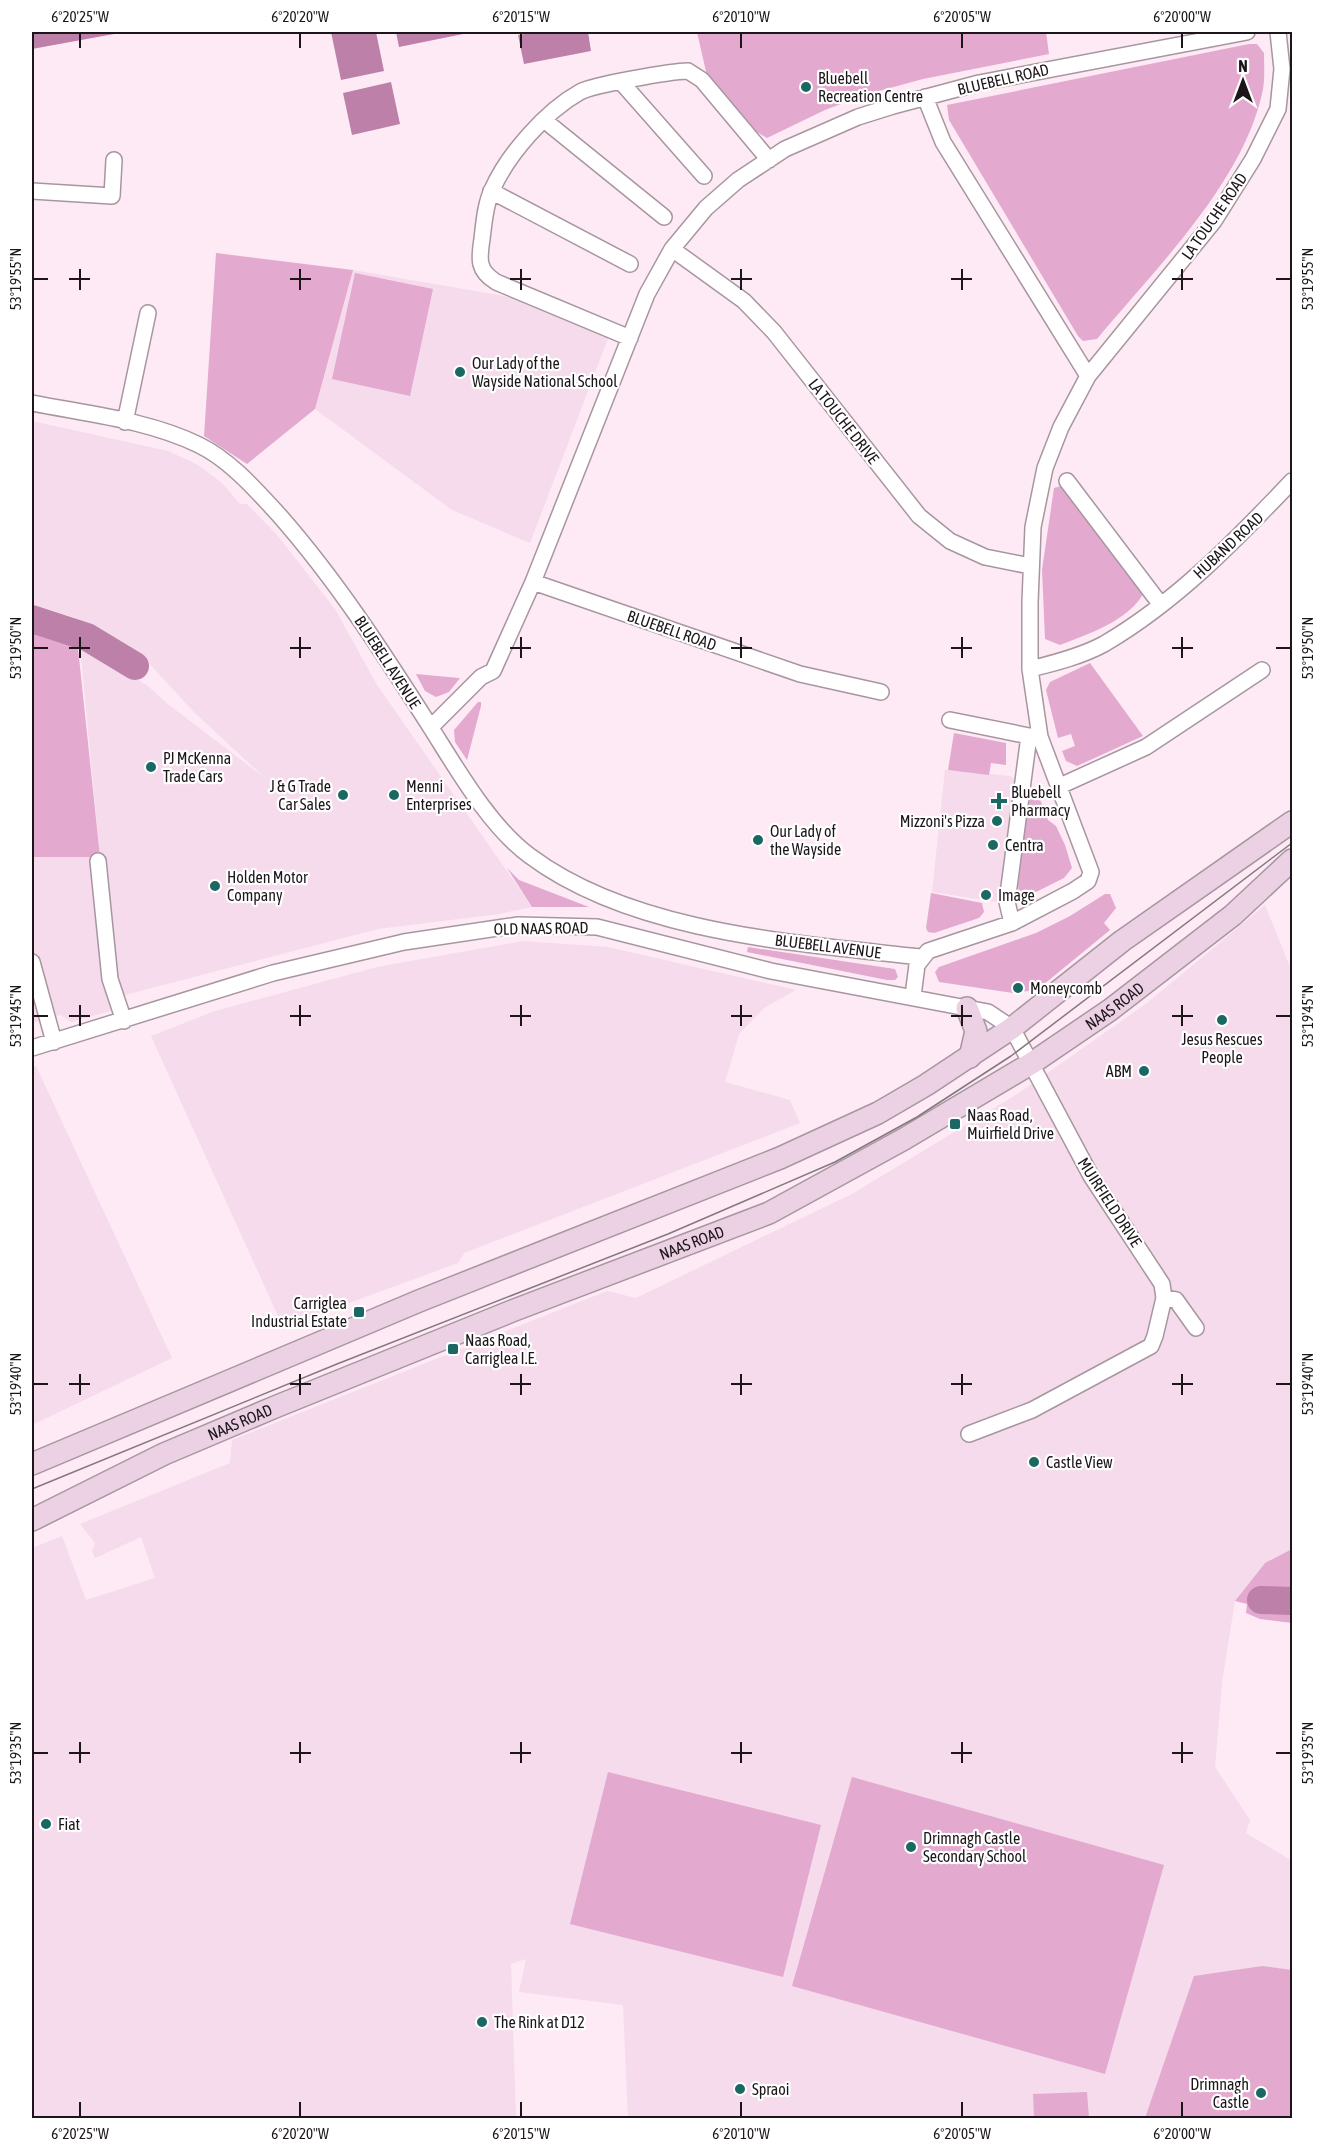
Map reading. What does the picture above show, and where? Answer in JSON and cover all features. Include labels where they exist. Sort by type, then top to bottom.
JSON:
[{"type":"main road","points":[[32,1464],[419,1301],[780,1158],[878,1113],[970,1057],[1012,1028],[1122,941],[1293,822]]},
{"type":"main road","name":"NAAS ROAD","points":[[32,1520],[164,1454],[286,1402],[512,1311],[769,1213],[904,1140],[1032,1063],[1110,1010],[1224,922],[1293,860]]},
{"type":"main road","points":[[967,1008],[976,1031],[970,1057]]},
{"type":"street","name":"BLUEBELL ROAD","points":[[431,727],[481,677],[493,671],[533,582],[647,294],[672,249],[706,208],[738,180],[785,149],[847,121],[924,97],[1085,61],[1247,32]]},
{"type":"street","name":"LA TOUCHE ROAD","points":[[1012,923],[1007,895],[1034,736],[1030,669],[1030,566],[1033,527],[1045,468],[1061,427],[1088,376],[1214,221],[1253,159],[1278,109],[1282,69],[1278,32]]},
{"type":"street","points":[[630,338],[486,276],[481,269],[479,260],[491,190],[526,139],[543,120],[583,90],[678,71],[693,73],[769,160]]},
{"type":"street","points":[[622,83],[704,176]]},
{"type":"street","points":[[924,97],[943,142],[1088,376]]},
{"type":"street","points":[[543,120],[664,217]]},
{"type":"street","points":[[32,191],[112,196],[114,160]]},
{"type":"street","points":[[491,190],[630,264]]},
{"type":"street","name":"LA TOUCHE DRIVE","points":[[672,249],[744,302],[774,333],[919,516],[950,541],[985,557],[1030,566]]},
{"type":"street","points":[[125,422],[148,313]]},
{"type":"street","name":"BLUEBELL AVENUE","points":[[32,403],[175,435],[199,444],[247,482],[337,584],[484,808],[527,854],[545,867],[581,886],[631,906],[736,933],[830,949],[920,957],[928,951],[1012,923],[1088,881]]},
{"type":"street","points":[[1067,481],[1161,605]]},
{"type":"street","name":"HUBAND ROAD","points":[[1030,669],[1103,644],[1161,605],[1209,565],[1293,482]]},
{"type":"street","name":"BLUEBELL ROAD","points":[[533,582],[800,674],[881,693]]},
{"type":"street","points":[[1060,786],[1146,747],[1262,670]]},
{"type":"street","points":[[950,720],[1034,736]]},
{"type":"street","name":"LA TOUCHE ROAD","points":[[1034,736],[1060,786],[1091,872],[1088,881]]},
{"type":"street","points":[[98,861],[110,979],[124,1021]]},
{"type":"street","name":"OLD NAAS ROAD","points":[[32,1048],[273,973],[404,942],[518,925],[597,927],[771,971],[988,1012],[1012,1028],[1032,1063]]},
{"type":"street","points":[[729,960],[736,933]]},
{"type":"street","points":[[913,996],[916,965],[920,957]]},
{"type":"street","points":[[32,962],[54,1042]]},
{"type":"street","name":"MUIRFIELD DRIVE","points":[[1032,1063],[1091,1176],[1162,1284],[1164,1298]]},
{"type":"street","points":[[969,1434],[1032,1410],[1150,1346],[1155,1336],[1164,1298],[1176,1300],[1196,1328]]},
{"type":"shaded area","points":[[32,32],[125,32],[32,49]]},
{"type":"shaded area","points":[[331,32],[376,32],[384,71],[341,80]]},
{"type":"shaded area","points":[[396,32],[473,32],[399,47]]},
{"type":"shaded area","points":[[538,32],[588,32],[591,51],[524,64],[518,35]]},
{"type":"shaded area","name":"Bluebell Recreation Centre","points":[[697,32],[1046,32],[1049,54],[923,79],[868,94],[825,110],[767,138],[752,129],[707,76]]},
{"type":"shaded area","points":[[1257,44],[1264,53],[1264,85],[1253,123],[1238,157],[1218,190],[1170,253],[1097,339],[1083,341],[949,120],[947,105]]},
{"type":"shaded area","points":[[391,82],[400,124],[352,135],[343,93]]},
{"type":"shaded area","points":[[216,253],[353,270],[315,409],[247,464],[204,436]]},
{"type":"shaded area","name":"Our Lady of the Wayside National School","points":[[353,270],[528,300],[609,336],[530,543],[452,510],[315,409]]},
{"type":"shaded area","points":[[355,273],[433,289],[410,396],[332,379]]},
{"type":"shaded area","points":[[32,421],[168,451],[198,465],[222,483],[240,504],[247,504],[277,535],[335,609],[377,685],[532,907],[499,914],[378,929],[121,996],[114,1010],[71,1022],[61,1015],[32,1023],[32,857],[100,857],[80,646],[109,660],[149,687],[169,705],[265,778],[195,713],[145,659],[96,637],[76,618],[32,604]]},
{"type":"shaded area","points":[[1061,486],[1143,594],[1128,612],[1118,619],[1060,645],[1045,639],[1042,570],[1054,488]]},
{"type":"shaded area","points":[[32,632],[78,648],[100,857],[32,857]]},
{"type":"shaded area","points":[[1090,663],[1143,736],[1077,766],[1066,761],[1062,751],[1075,746],[1071,734],[1058,738],[1046,690],[1050,682]]},
{"type":"shaded area","points":[[416,674],[460,678],[449,692],[436,697],[425,691]]},
{"type":"shaded area","points":[[478,702],[481,702],[481,706],[467,760],[455,742],[454,730]]},
{"type":"shaded area","points":[[954,733],[1006,743],[1006,765],[991,763],[989,775],[948,770]]},
{"type":"shaded area","points":[[945,770],[1010,776],[1023,786],[1003,903],[932,892]]},
{"type":"shaded area","points":[[1035,787],[1048,820],[1056,826],[1065,845],[1072,868],[1064,878],[1024,898],[1019,895],[1018,885],[1030,789]]},
{"type":"shaded area","points":[[507,868],[519,880],[589,907],[532,907]]},
{"type":"shaded area","points":[[931,893],[982,903],[984,912],[979,918],[934,933],[928,932],[926,928]]},
{"type":"shaded area","points":[[1105,894],[1110,894],[1116,908],[1104,923],[1110,930],[1043,985],[1028,991],[1013,993],[939,982],[935,972],[939,967],[1036,933],[1070,916]]},
{"type":"shaded area","points":[[1265,905],[1292,972],[1292,1549],[1265,1563],[1235,1601],[1222,1682],[1215,1767],[1250,1820],[1246,1833],[1292,1861],[1292,1970],[1261,1966],[1194,1977],[1145,2118],[628,2118],[623,2005],[519,1992],[526,1959],[511,1964],[516,2118],[32,2118],[32,1548],[62,1536],[86,1600],[155,1578],[141,1537],[95,1558],[92,1551],[95,1543],[80,1524],[230,1463],[232,1440],[607,1291],[636,1298],[852,1194],[1019,1093],[1147,1003]]},
{"type":"shaded area","points":[[523,941],[608,947],[796,990],[764,1008],[739,1034],[725,1082],[790,1100],[800,1123],[464,1253],[458,1263],[283,1327],[151,1036],[215,1011],[377,967]]},
{"type":"shaded area","points":[[748,947],[895,969],[898,977],[895,980],[887,980],[747,952]]},
{"type":"shaded area","points":[[36,1066],[172,1358],[32,1425],[32,1067]]},
{"type":"shaded area","points":[[1292,1549],[1292,1623],[1260,1619],[1246,1613],[1247,1604],[1235,1601],[1265,1563]]},
{"type":"shaded area","points":[[608,1772],[821,1825],[783,1977],[570,1924]]},
{"type":"shaded area","points":[[852,1777],[1164,1865],[1105,2074],[792,1986]]},
{"type":"shaded area","points":[[1262,1966],[1292,1970],[1292,2118],[1145,2118],[1194,1976]]},
{"type":"shaded area","points":[[1087,2092],[1089,2118],[1034,2118],[1033,2094]]},
{"type":"waterway","points":[[32,619],[87,637],[135,666]]},
{"type":"waterway","points":[[1261,1600],[1292,1601]]},
{"type":"tram line","points":[[32,1489],[337,1364],[668,1234],[835,1162],[917,1117],[1011,1056],[1292,843]]},
{"type":"place","name":"Bluebell Recreation Centre","points":[[806,87]]},
{"type":"place","name":"Our Lady of the Wayside National School","points":[[460,372]]},
{"type":"place","name":"PJ McKenna Trade Cars","points":[[151,767]]},
{"type":"place","name":"J & G Trade Car Sales","points":[[343,795]]},
{"type":"place","name":"Menni Enterprises","points":[[394,795]]},
{"type":"place","name":"Bluebell Pharmacy","points":[[999,801]]},
{"type":"place","name":"Mizzoni's Pizza","points":[[997,821]]},
{"type":"place","name":"Our Lady of the Wayside","points":[[758,840]]},
{"type":"place","name":"Centra","points":[[993,845]]},
{"type":"place","name":"Holden Motor Company","points":[[215,886]]},
{"type":"place","name":"Image","points":[[986,895]]},
{"type":"place","name":"Moneycomb","points":[[1018,988]]},
{"type":"place","name":"Jesus Rescues People","points":[[1222,1020]]},
{"type":"place","name":"ABM","points":[[1144,1071]]},
{"type":"place","name":"Naas Road, Muirfield Drive","points":[[955,1124]]},
{"type":"place","name":"Carriglea Industrial Estate","points":[[359,1312]]},
{"type":"place","name":"Naas Road, Carriglea I.E.","points":[[453,1349]]},
{"type":"place","name":"Castle View","points":[[1034,1462]]},
{"type":"place","name":"Fiat","points":[[46,1824]]},
{"type":"place","name":"Drimnagh Castle Secondary School","points":[[911,1847]]},
{"type":"place","name":"The Rink at D12","points":[[482,2022]]},
{"type":"place","name":"Spraoi","points":[[740,2089]]},
{"type":"place","name":"Drimnagh Castle","points":[[1261,2093]]}]
